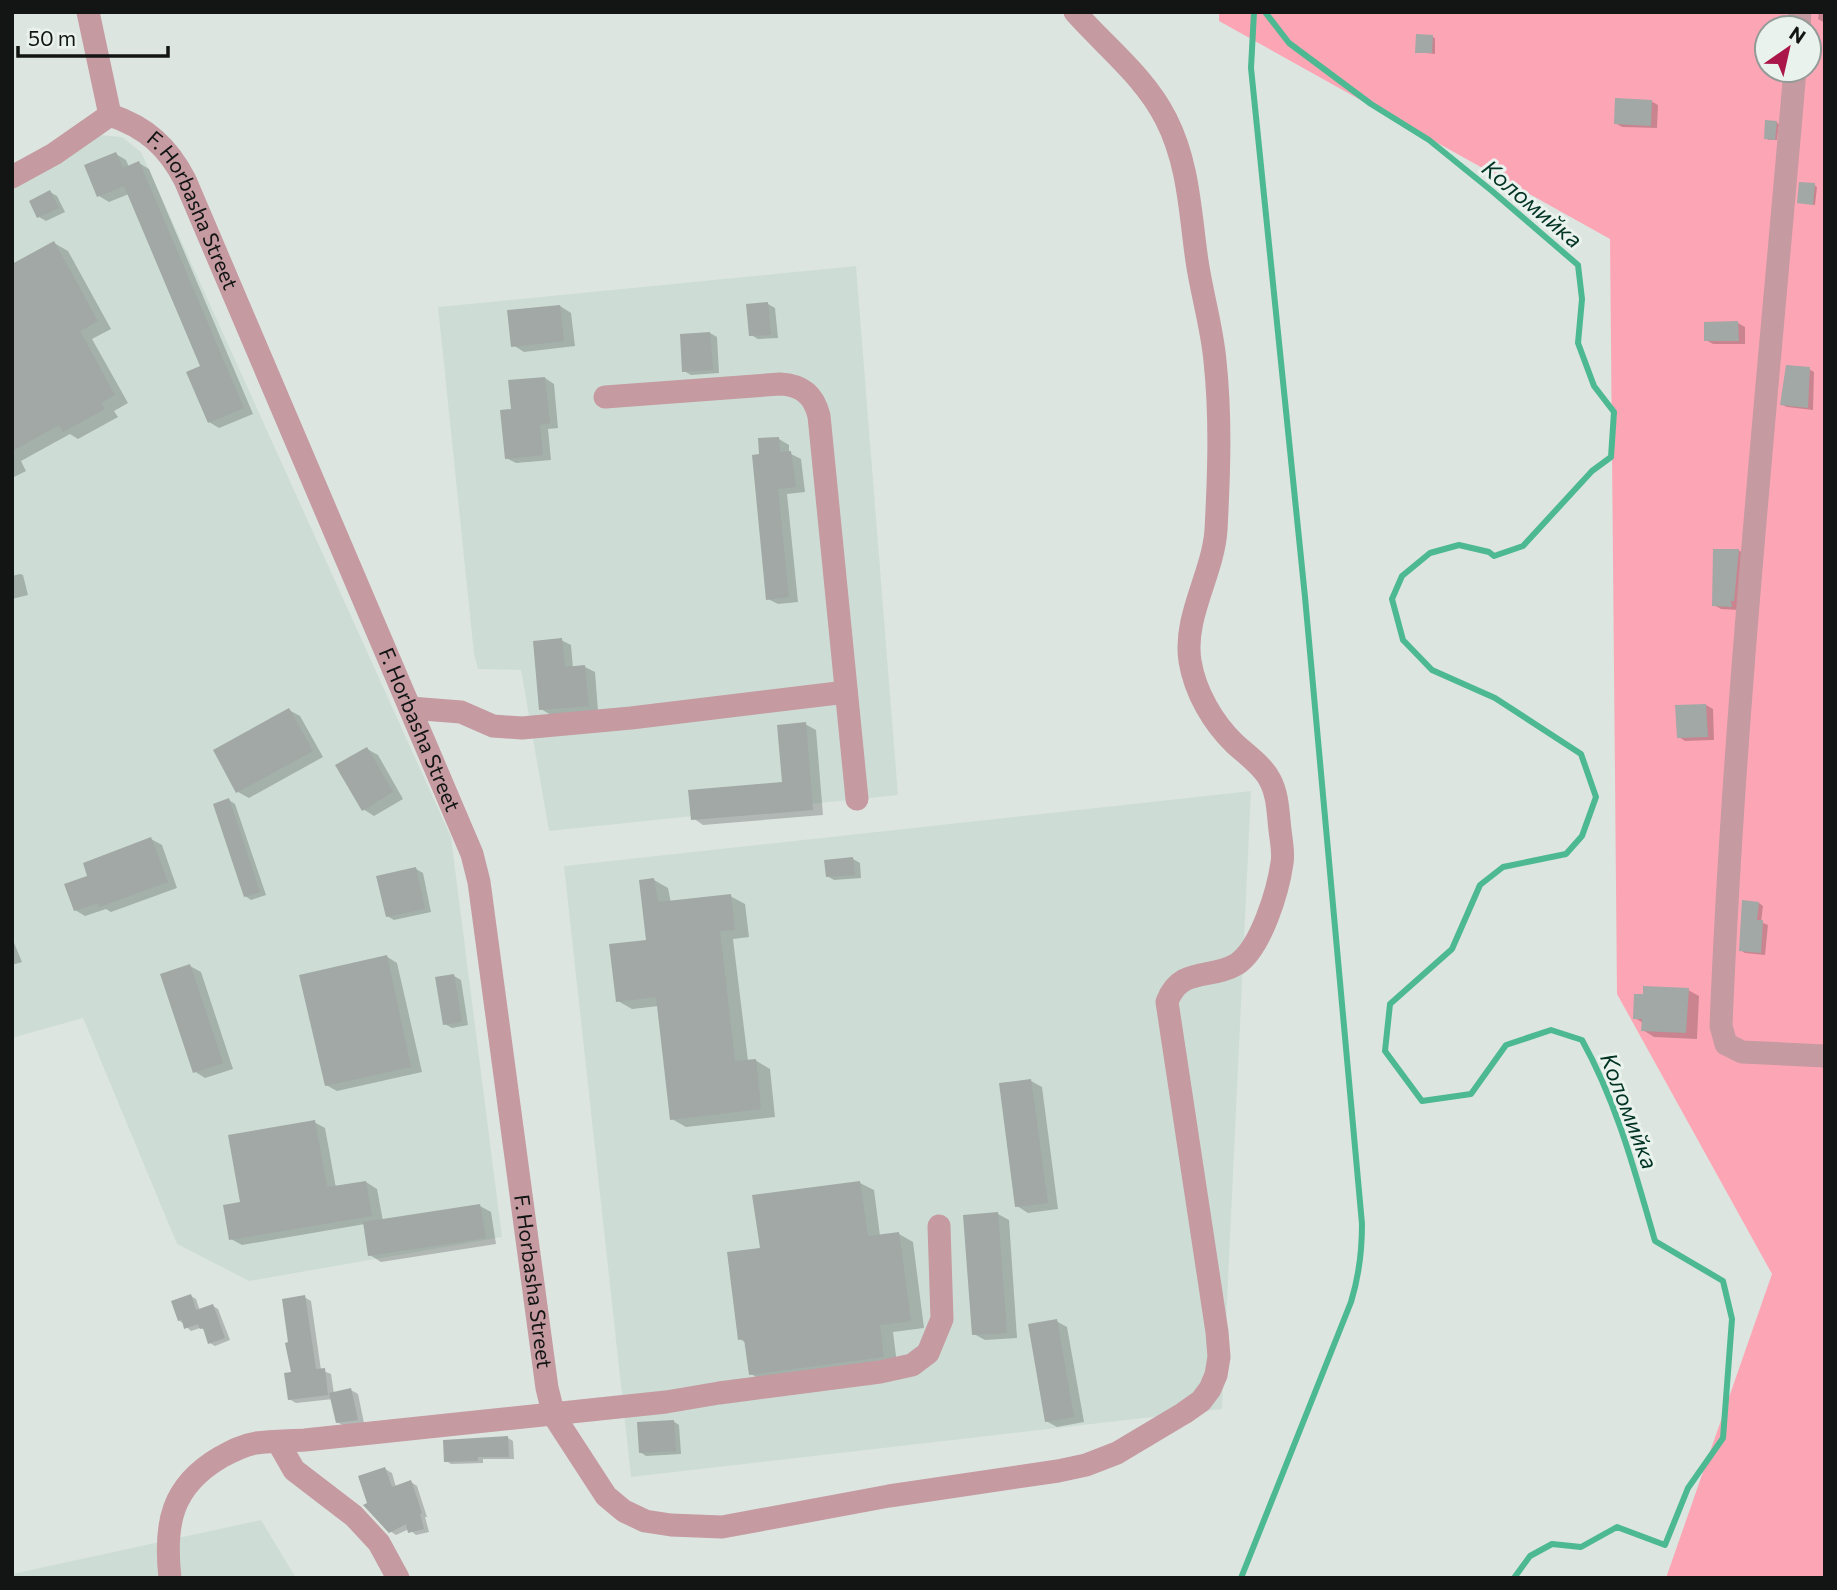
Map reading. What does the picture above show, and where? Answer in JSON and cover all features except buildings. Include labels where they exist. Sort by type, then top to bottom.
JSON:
[{"type":"street","points":[[12,177],[54,154],[110,115],[88,12]]},
{"type":"street","points":[[552,1413],[606,1496],[624,1511],[645,1521],[722,1527],[889,1496],[1058,1472],[1086,1465],[1117,1453],[1184,1413],[1201,1401],[1216,1375],[1219,1357],[1217,1332],[1167,1002],[1171,990],[1179,982],[1192,976],[1226,970],[1249,953],[1271,905],[1283,860],[1276,793],[1269,778],[1222,731],[1199,689],[1191,663],[1189,639],[1216,534],[1220,441],[1215,361],[1198,270],[1189,190],[1166,119],[1140,80],[1098,39],[1076,12]]},
{"type":"street","points":[[1794,84],[1738,728],[1721,1026],[1726,1044],[1742,1052],[1825,1056]]},
{"type":"street","name":"F. Horbasha Street","points":[[110,115],[126,120],[154,137],[167,149],[185,180],[476,865],[552,1413]]},
{"type":"street","points":[[605,397],[780,384],[799,387],[813,399],[819,416],[856,799]]},
{"type":"street","points":[[410,708],[461,712],[493,726],[522,728],[846,692]]},
{"type":"street","points":[[170,1578],[170,1524],[175,1504],[185,1487],[202,1470],[242,1446],[666,1402],[719,1392],[880,1373],[912,1365],[928,1353],[942,1319],[939,1226]]},
{"type":"street","points":[[278,1442],[294,1470],[354,1516],[379,1543],[398,1578]]},
{"type":"shaded area","points":[[1219,12],[1825,12],[1825,1578],[1666,1578],[1772,1274],[1617,994],[1610,239],[1219,21]]},
{"type":"shaded area","points":[[98,135],[122,137],[141,152],[451,837],[502,1237],[249,1281],[177,1244],[83,1018],[12,1038],[12,181]]},
{"type":"shaded area","points":[[856,266],[898,795],[549,831],[521,670],[478,669],[474,654],[438,307]]},
{"type":"shaded area","points":[[1251,791],[1222,1409],[631,1477],[564,866]]},
{"type":"shaded area","points":[[261,1520],[296,1578],[12,1578],[12,1574]]},
{"type":"waterway","points":[[1241,1578],[1351,1302],[1360,1264],[1362,1224],[1305,597],[1251,68],[1254,12]]},
{"type":"waterway","name":"Коломийка","points":[[1265,12],[1289,43],[1371,104],[1429,140],[1578,265],[1582,299],[1578,343],[1594,386],[1614,412],[1611,457],[1592,471],[1523,546],[1494,556],[1489,552],[1459,545],[1430,553],[1402,576],[1392,599],[1403,640],[1432,670],[1495,698],[1581,754],[1596,797],[1582,836],[1566,854],[1503,867],[1480,885],[1452,949],[1390,1004],[1385,1051],[1422,1101],[1471,1094],[1506,1045],[1551,1030],[1582,1040],[1615,1113],[1655,1241],[1723,1281],[1732,1319],[1723,1438],[1688,1488],[1665,1545],[1617,1527],[1581,1547],[1552,1544],[1530,1556],[1514,1578]]}]
